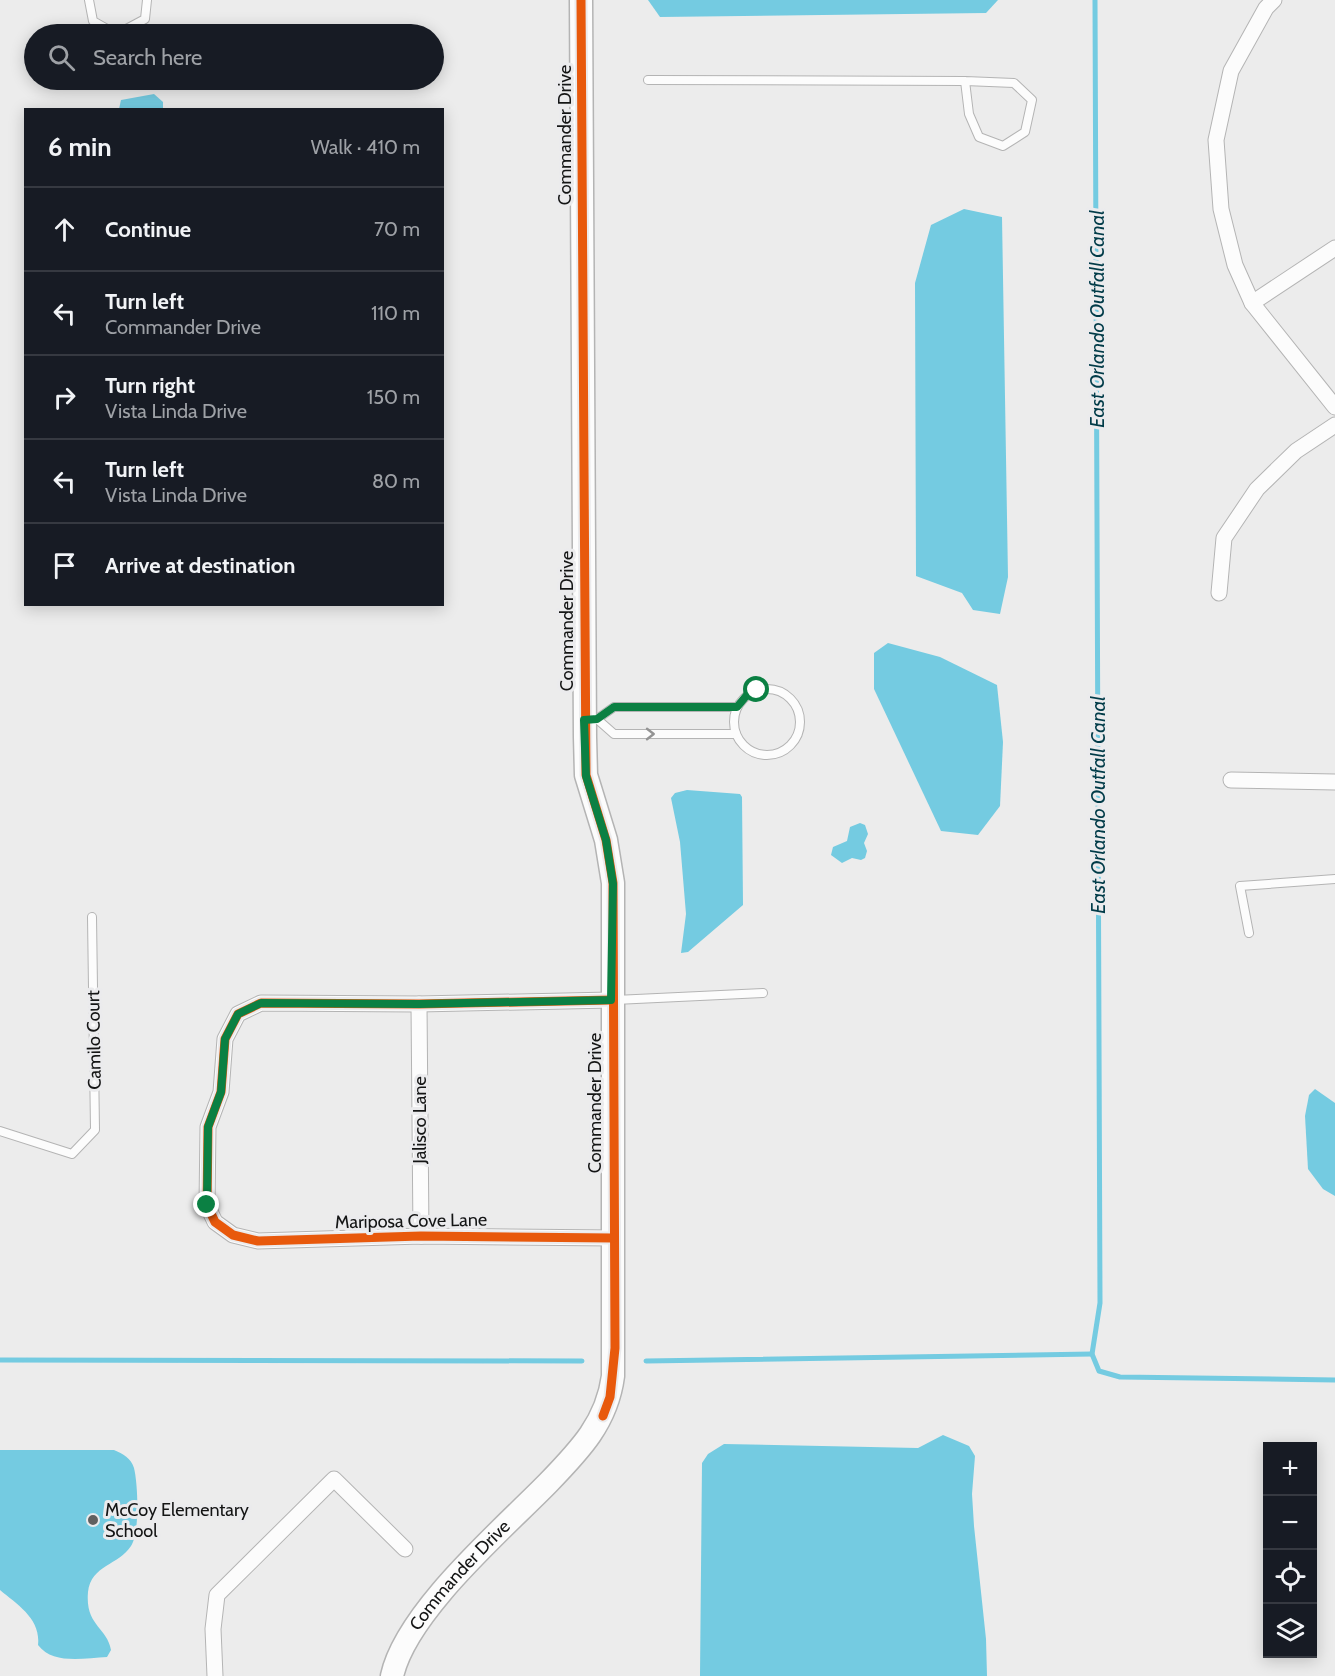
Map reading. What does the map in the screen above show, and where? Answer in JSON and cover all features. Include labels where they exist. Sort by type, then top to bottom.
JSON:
[{"type":"street","name":"Commander Drive","points":[[392,1676],[410,1632],[438,1596],[590,1438],[603,1416],[610,1397],[613,1376],[611,1000],[613,884],[606,840],[586,776],[591,719],[581,0]]},
{"type":"street","points":[[1274,0],[1266,8],[1231,70],[1216,140],[1221,209],[1235,265],[1252,303],[1335,407]]},
{"type":"street","points":[[1252,303],[1335,248]]},
{"type":"street","points":[[1219,593],[1224,538],[1257,489],[1296,451],[1335,425]]},
{"type":"street","points":[[1231,780],[1335,782]]},
{"type":"street","points":[[419,1004],[611,1000]]},
{"type":"street","name":"Mariposa Cove Lane","points":[[419,1004],[261,1003],[238,1014],[225,1039],[221,1092],[208,1127],[207,1205],[215,1222],[233,1235],[258,1241],[421,1236],[613,1238]]},
{"type":"street","name":"Jalisco Lane","points":[[419,1004],[421,1236]]},
{"type":"street","points":[[215,1676],[213,1629],[217,1595],[334,1479],[405,1549]]},
{"type":"lane","points":[[89,0],[93,21],[98,24]]},
{"type":"lane","points":[[137,24],[145,20],[147,0]]},
{"type":"lane","points":[[648,80],[965,81],[1014,82],[1032,100],[1025,132],[1003,146],[979,137],[969,114],[965,81]]},
{"type":"lane","points":[[757,690],[779,691],[795,705],[800,727],[790,746],[777,753],[755,753],[741,743],[736,734],[734,723],[737,707],[747,695],[757,690]]},
{"type":"lane","points":[[736,734],[614,734],[591,719],[614,707],[737,707]]},
{"type":"lane","points":[[1249,933],[1240,886],[1335,879]]},
{"type":"lane","name":"Camilo Court","points":[[0,1131],[72,1154],[95,1130],[92,917]]},
{"type":"lane","points":[[611,1000],[763,993]]},
{"type":"water","points":[[648,0],[998,0],[986,13],[660,17]]},
{"type":"water","points":[[154,94],[163,102],[163,108],[119,108],[121,100]]},
{"type":"water","points":[[964,209],[1002,217],[1008,577],[1000,614],[973,610],[962,593],[916,576],[915,283],[931,225]]},
{"type":"water","points":[[888,643],[940,657],[997,685],[1003,742],[1000,806],[978,835],[941,831],[874,689],[874,653]]},
{"type":"water","points":[[687,790],[740,794],[742,797],[743,905],[688,952],[681,953],[686,914],[680,842],[671,798],[675,793]]},
{"type":"water","points":[[860,823],[865,825],[868,834],[864,843],[867,851],[865,858],[861,860],[852,858],[842,863],[831,855],[833,847],[847,841],[850,827]]},
{"type":"water","points":[[1315,1089],[1335,1103],[1335,1196],[1323,1189],[1308,1169],[1305,1116],[1309,1095]]},
{"type":"water","points":[[943,1435],[969,1446],[975,1456],[972,1494],[986,1639],[987,1676],[700,1676],[702,1463],[708,1454],[724,1444],[918,1448]]},
{"type":"water","points":[[0,1450],[114,1450],[126,1457],[133,1465],[137,1496],[134,1540],[126,1552],[94,1576],[88,1592],[90,1612],[109,1642],[111,1650],[107,1657],[70,1659],[60,1658],[44,1651],[38,1645],[36,1628],[27,1613],[0,1590]]},
{"type":"waterway","name":"East Orlando Outfall Canal","points":[[1095,0],[1100,1303],[1092,1354],[1099,1371],[1120,1377],[1335,1380]]},
{"type":"waterway","points":[[646,1361],[1092,1354]]},
{"type":"waterway","points":[[0,1360],[582,1361]]},
{"type":"cycle path","points":[[581,0],[586,775],[606,840],[613,883],[615,1348],[610,1397],[603,1416]]},
{"type":"cycle path","points":[[611,1000],[419,1004],[261,1003],[238,1014],[225,1039],[221,1092],[208,1127],[207,1205],[215,1222],[233,1235],[258,1241],[421,1236],[613,1238]]},
{"type":"place","name":"McCoy Elementary School","points":[[93,1520]]},
{"type":"route","points":[[207,1205],[208,1127],[221,1092],[225,1039],[238,1014],[261,1003],[419,1004],[611,1000],[613,884],[606,840],[586,776],[584,720],[597,719],[614,707],[737,707],[747,695],[757,690]]}]
